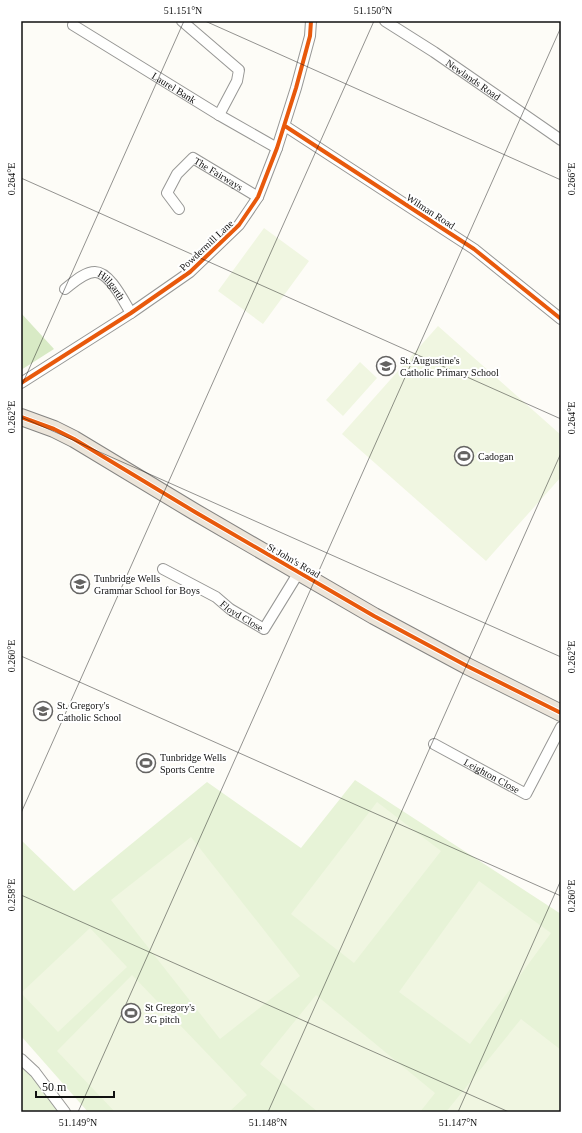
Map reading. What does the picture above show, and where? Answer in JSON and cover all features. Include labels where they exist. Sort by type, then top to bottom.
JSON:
[{"type":"highway","name":"St John's Road","points":[[21,417],[54,429],[74,439],[195,512],[374,616],[561,713]]},
{"type":"street","points":[[182,21],[239,70],[237,81],[219,115]]},
{"type":"street","name":"Powdermill Lane","points":[[21,383],[131,313],[190,272],[239,225],[258,197],[285,126],[310,36],[311,21]]},
{"type":"street","name":"Newlands Road","points":[[385,21],[440,56],[561,140]]},
{"type":"street","name":"Laurel Bank","points":[[72,25],[219,115],[277,148]]},
{"type":"street","name":"Wilman Road","points":[[285,126],[474,249],[561,319]]},
{"type":"street","name":"The Fairways","points":[[179,209],[168,193],[177,174],[193,158],[258,197]]},
{"type":"street","name":"Hillgarth","points":[[65,289],[84,275],[95,272],[106,276],[131,313]]},
{"type":"street","name":"Floyd Close","points":[[163,569],[216,597],[230,609],[264,629],[299,572]]},
{"type":"street","name":"Leighton Close","points":[[434,744],[526,794],[561,727]]},
{"type":"street","points":[[21,1059],[35,1072],[65,1112]]},
{"type":"green space","points":[[264,228],[309,261],[263,324],[218,291]]},
{"type":"green space","points":[[21,313],[54,349],[21,370]]},
{"type":"green space","name":"Cadogan","points":[[438,326],[561,435],[561,477],[486,561],[342,434]]},
{"type":"green space","points":[[360,362],[377,378],[343,416],[326,400]]},
{"type":"green space","points":[[355,780],[561,914],[561,1112],[88,1112],[21,1036],[21,840],[74,891],[207,782],[301,848]]},
{"type":"green space","points":[[377,802],[441,851],[354,963],[291,914]]},
{"type":"green space","points":[[191,837],[300,976],[220,1039],[111,900]]},
{"type":"green space","points":[[479,881],[551,933],[470,1044],[399,992]]},
{"type":"green space","points":[[90,928],[127,967],[58,1032],[21,993]]},
{"type":"green space","name":"St Gregory's 3G pitch","points":[[132,975],[247,1095],[229,1112],[115,1112],[57,1051]]},
{"type":"green space","points":[[316,995],[435,1093],[420,1112],[318,1112],[260,1064]]},
{"type":"green space","points":[[521,1019],[561,1050],[561,1112],[446,1112]]},
{"type":"green space","points":[[21,1062],[62,1112],[21,1112]]},
{"type":"cycle path","points":[[21,383],[131,313],[190,272],[239,225],[258,197],[277,148],[296,88],[310,36],[311,21]]},
{"type":"cycle path","points":[[285,126],[474,249],[561,319]]},
{"type":"cycle path","points":[[21,417],[54,429],[74,439],[195,512],[374,616],[467,666],[561,713]]},
{"type":"place","name":"St. Augustine's Catholic Primary School","points":[[386,366]]},
{"type":"place","name":"Cadogan","points":[[464,456]]},
{"type":"place","name":"Tunbridge Wells Grammar School for Boys","points":[[80,584]]},
{"type":"place","name":"St. Gregory's Catholic School","points":[[43,711]]},
{"type":"place","name":"Tunbridge Wells Sports Centre","points":[[146,763]]},
{"type":"place","name":"St Gregory's 3G pitch","points":[[131,1013]]}]
